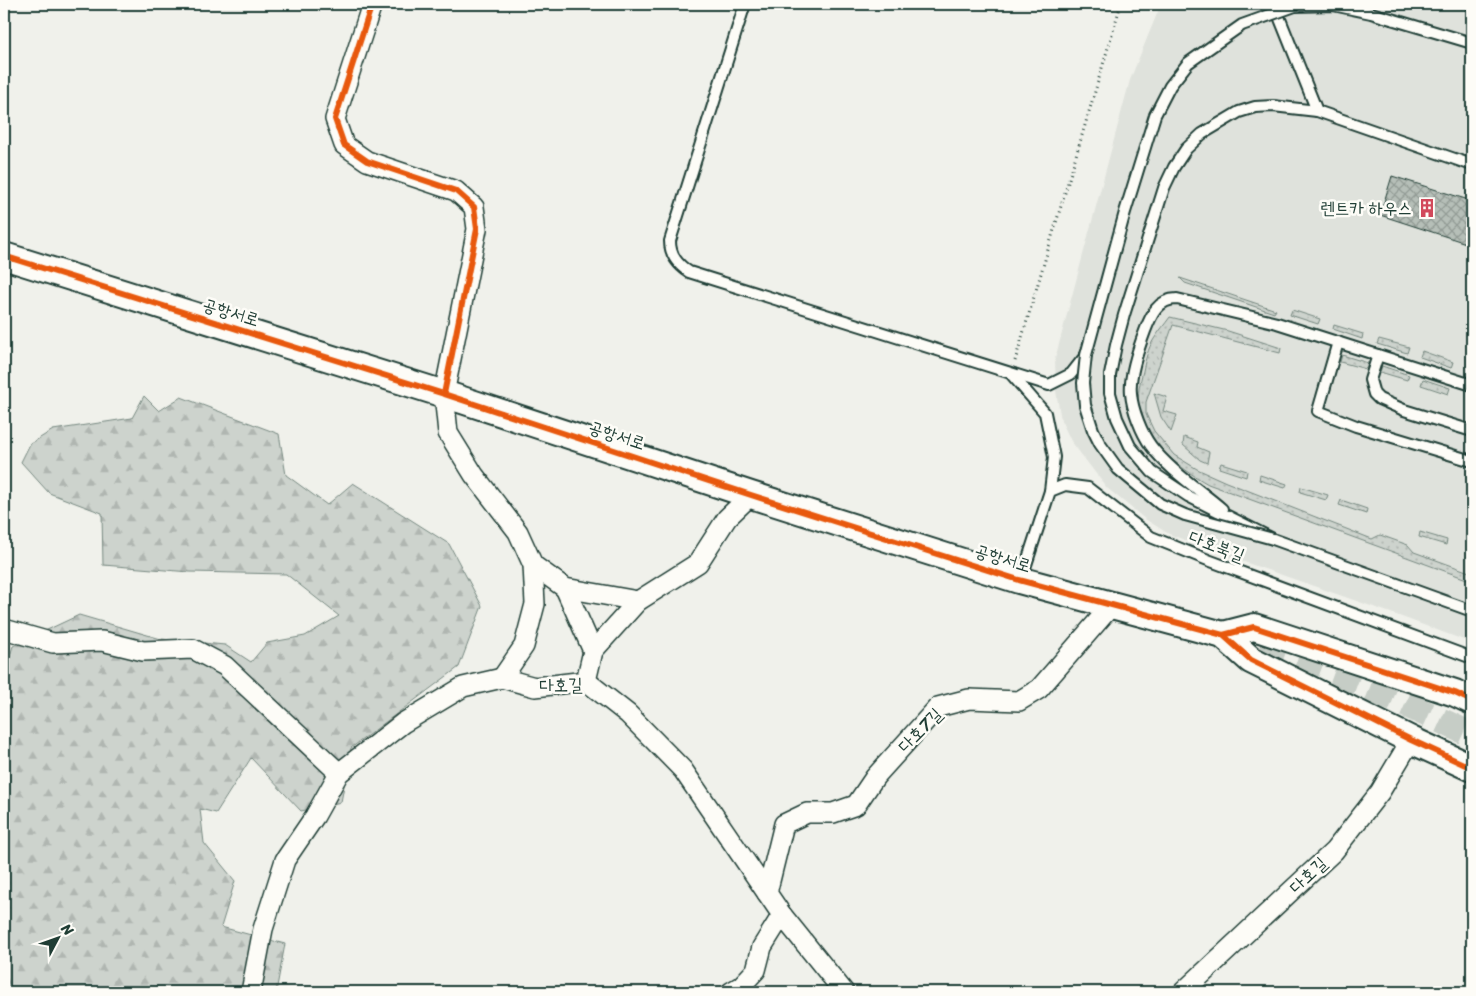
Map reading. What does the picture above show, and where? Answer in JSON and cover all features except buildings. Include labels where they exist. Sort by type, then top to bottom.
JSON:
[{"type":"street","points":[[372,4],[335,119],[344,145],[367,162],[456,191],[474,207],[477,229],[444,394],[448,433],[474,475],[518,532],[533,565],[535,604],[531,621],[524,646],[502,678]]},
{"type":"street","name":"공항서로","points":[[4,256],[444,394],[751,495],[1021,580],[1224,635]]},
{"type":"street","points":[[586,681],[593,651],[638,601],[698,563],[727,518],[751,495]]},
{"type":"street","points":[[533,565],[565,588],[638,601]]},
{"type":"street","points":[[565,588],[593,651]]},
{"type":"street","name":"다호7길","points":[[767,893],[784,824],[806,813],[833,813],[856,805],[875,777],[938,707],[970,699],[1019,701],[1039,689],[1112,605]]},
{"type":"street","points":[[1224,635],[1254,627],[1455,693],[1472,701]]},
{"type":"street","points":[[4,629],[53,643],[102,640],[142,651],[193,649],[225,666],[339,773]]},
{"type":"street","points":[[1224,635],[1251,660],[1411,740],[1472,768]]},
{"type":"street","name":"다호길","points":[[251,992],[263,928],[285,860],[315,816],[339,773],[403,723],[463,687],[502,678],[535,687],[586,681],[628,714],[683,770],[782,915],[844,992]]},
{"type":"street","name":"다호길","points":[[1183,992],[1334,851],[1380,792],[1411,740]]},
{"type":"street","points":[[731,992],[741,986],[756,970],[762,948],[782,915]]},
{"type":"lane","points":[[745,4],[670,241],[670,250],[679,265],[689,272],[1049,385],[1071,374],[1086,355]]},
{"type":"lane","points":[[1274,4],[1317,111]]},
{"type":"lane","points":[[1273,538],[1185,515],[1153,499],[1118,469],[1100,444],[1093,430],[1085,405],[1083,383],[1086,355],[1125,212],[1155,115],[1170,86],[1188,63],[1242,25],[1295,6],[1333,4],[1371,13],[1472,43]]},
{"type":"lane","points":[[1472,165],[1317,111],[1273,106],[1255,107],[1222,120],[1202,134],[1186,149],[1174,167],[1164,188],[1116,344],[1110,375],[1110,393],[1116,418],[1130,446],[1152,472],[1188,496],[1273,538],[1472,611]]},
{"type":"lane","points":[[1235,520],[1169,465],[1151,446],[1135,414],[1130,392],[1132,376],[1141,340],[1149,320],[1163,301],[1177,299],[1277,323],[1472,385]]},
{"type":"lane","points":[[1338,342],[1318,411],[1356,426],[1472,460]]},
{"type":"lane","points":[[1378,355],[1370,380],[1374,394],[1379,399],[1404,410],[1472,431]]},
{"type":"lane","points":[[1011,374],[1045,413],[1054,457],[1050,490],[1021,580]]},
{"type":"lane","name":"다호북길","points":[[1050,490],[1065,485],[1088,488],[1151,537],[1472,658]]},
{"type":"path","points":[[1011,374],[1121,4]]},
{"type":"path","points":[[1452,4],[1472,10]]},
{"type":"shaded area","points":[[1161,4],[1472,4],[1472,643],[1169,534],[1145,519],[1107,488],[1071,441],[1061,420],[1056,391],[1055,359],[1130,80]]},
{"type":"green space","points":[[1180,278],[1276,310],[1274,313],[1185,283]]},
{"type":"green space","points":[[1292,310],[1320,319],[1318,324],[1290,315]]},
{"type":"green space","points":[[1170,317],[1228,331],[1281,348],[1280,353],[1173,325],[1146,402],[1146,414],[1154,431],[1174,455],[1197,469],[1226,482],[1372,539],[1380,535],[1408,545],[1414,552],[1472,573],[1472,581],[1208,484],[1174,461],[1155,442],[1148,431],[1142,419],[1138,402],[1148,350]]},
{"type":"green space","points":[[1334,325],[1363,334],[1362,339],[1333,329]]},
{"type":"green space","points":[[1379,339],[1409,347],[1407,353],[1377,344]]},
{"type":"green space","points":[[1422,351],[1453,362],[1451,368],[1420,357]]},
{"type":"green space","points":[[1342,355],[1368,363],[1366,369],[1340,362]]},
{"type":"green space","points":[[1382,366],[1409,375],[1407,380],[1380,372]]},
{"type":"green space","points":[[1423,379],[1450,388],[1448,394],[1421,385]]},
{"type":"green space","points":[[1154,393],[1167,397],[1163,411],[1177,415],[1171,432],[1161,417]]},
{"type":"green space","points":[[144,396],[159,411],[181,397],[279,434],[286,475],[327,505],[353,483],[449,544],[482,606],[459,667],[351,748],[341,802],[301,811],[251,758],[216,813],[200,809],[204,843],[235,881],[221,927],[285,944],[276,992],[4,992],[4,676],[13,646],[79,615],[161,639],[225,645],[251,662],[267,643],[305,636],[339,616],[286,574],[190,572],[103,565],[102,513],[49,493],[21,462],[30,444],[53,430],[132,418]]},
{"type":"green space","points":[[1184,437],[1198,442],[1197,447],[1209,452],[1207,463],[1200,460],[1183,445]]},
{"type":"green space","points":[[1221,463],[1247,471],[1246,477],[1219,468]]},
{"type":"green space","points":[[1260,475],[1287,484],[1285,488],[1259,480]]},
{"type":"green space","points":[[1301,487],[1328,495],[1326,500],[1300,492]]},
{"type":"green space","points":[[1341,500],[1367,509],[1366,514],[1339,505]]},
{"type":"green space","points":[[1420,532],[1447,540],[1446,545],[1419,537]]},
{"type":"tunnel","points":[[1223,635],[1394,699],[1472,735]]},
{"type":"cycle path","points":[[372,4],[335,119],[344,145],[367,161],[456,191],[474,207],[477,229],[444,394]]},
{"type":"cycle path","points":[[4,256],[444,394],[751,495],[1019,580],[1223,635],[1251,660],[1411,740],[1472,768]]},
{"type":"cycle path","points":[[1223,635],[1254,627],[1455,693],[1472,701]]},
{"type":"place","name":"렌트카 하우스","points":[[1427,208]]}]
